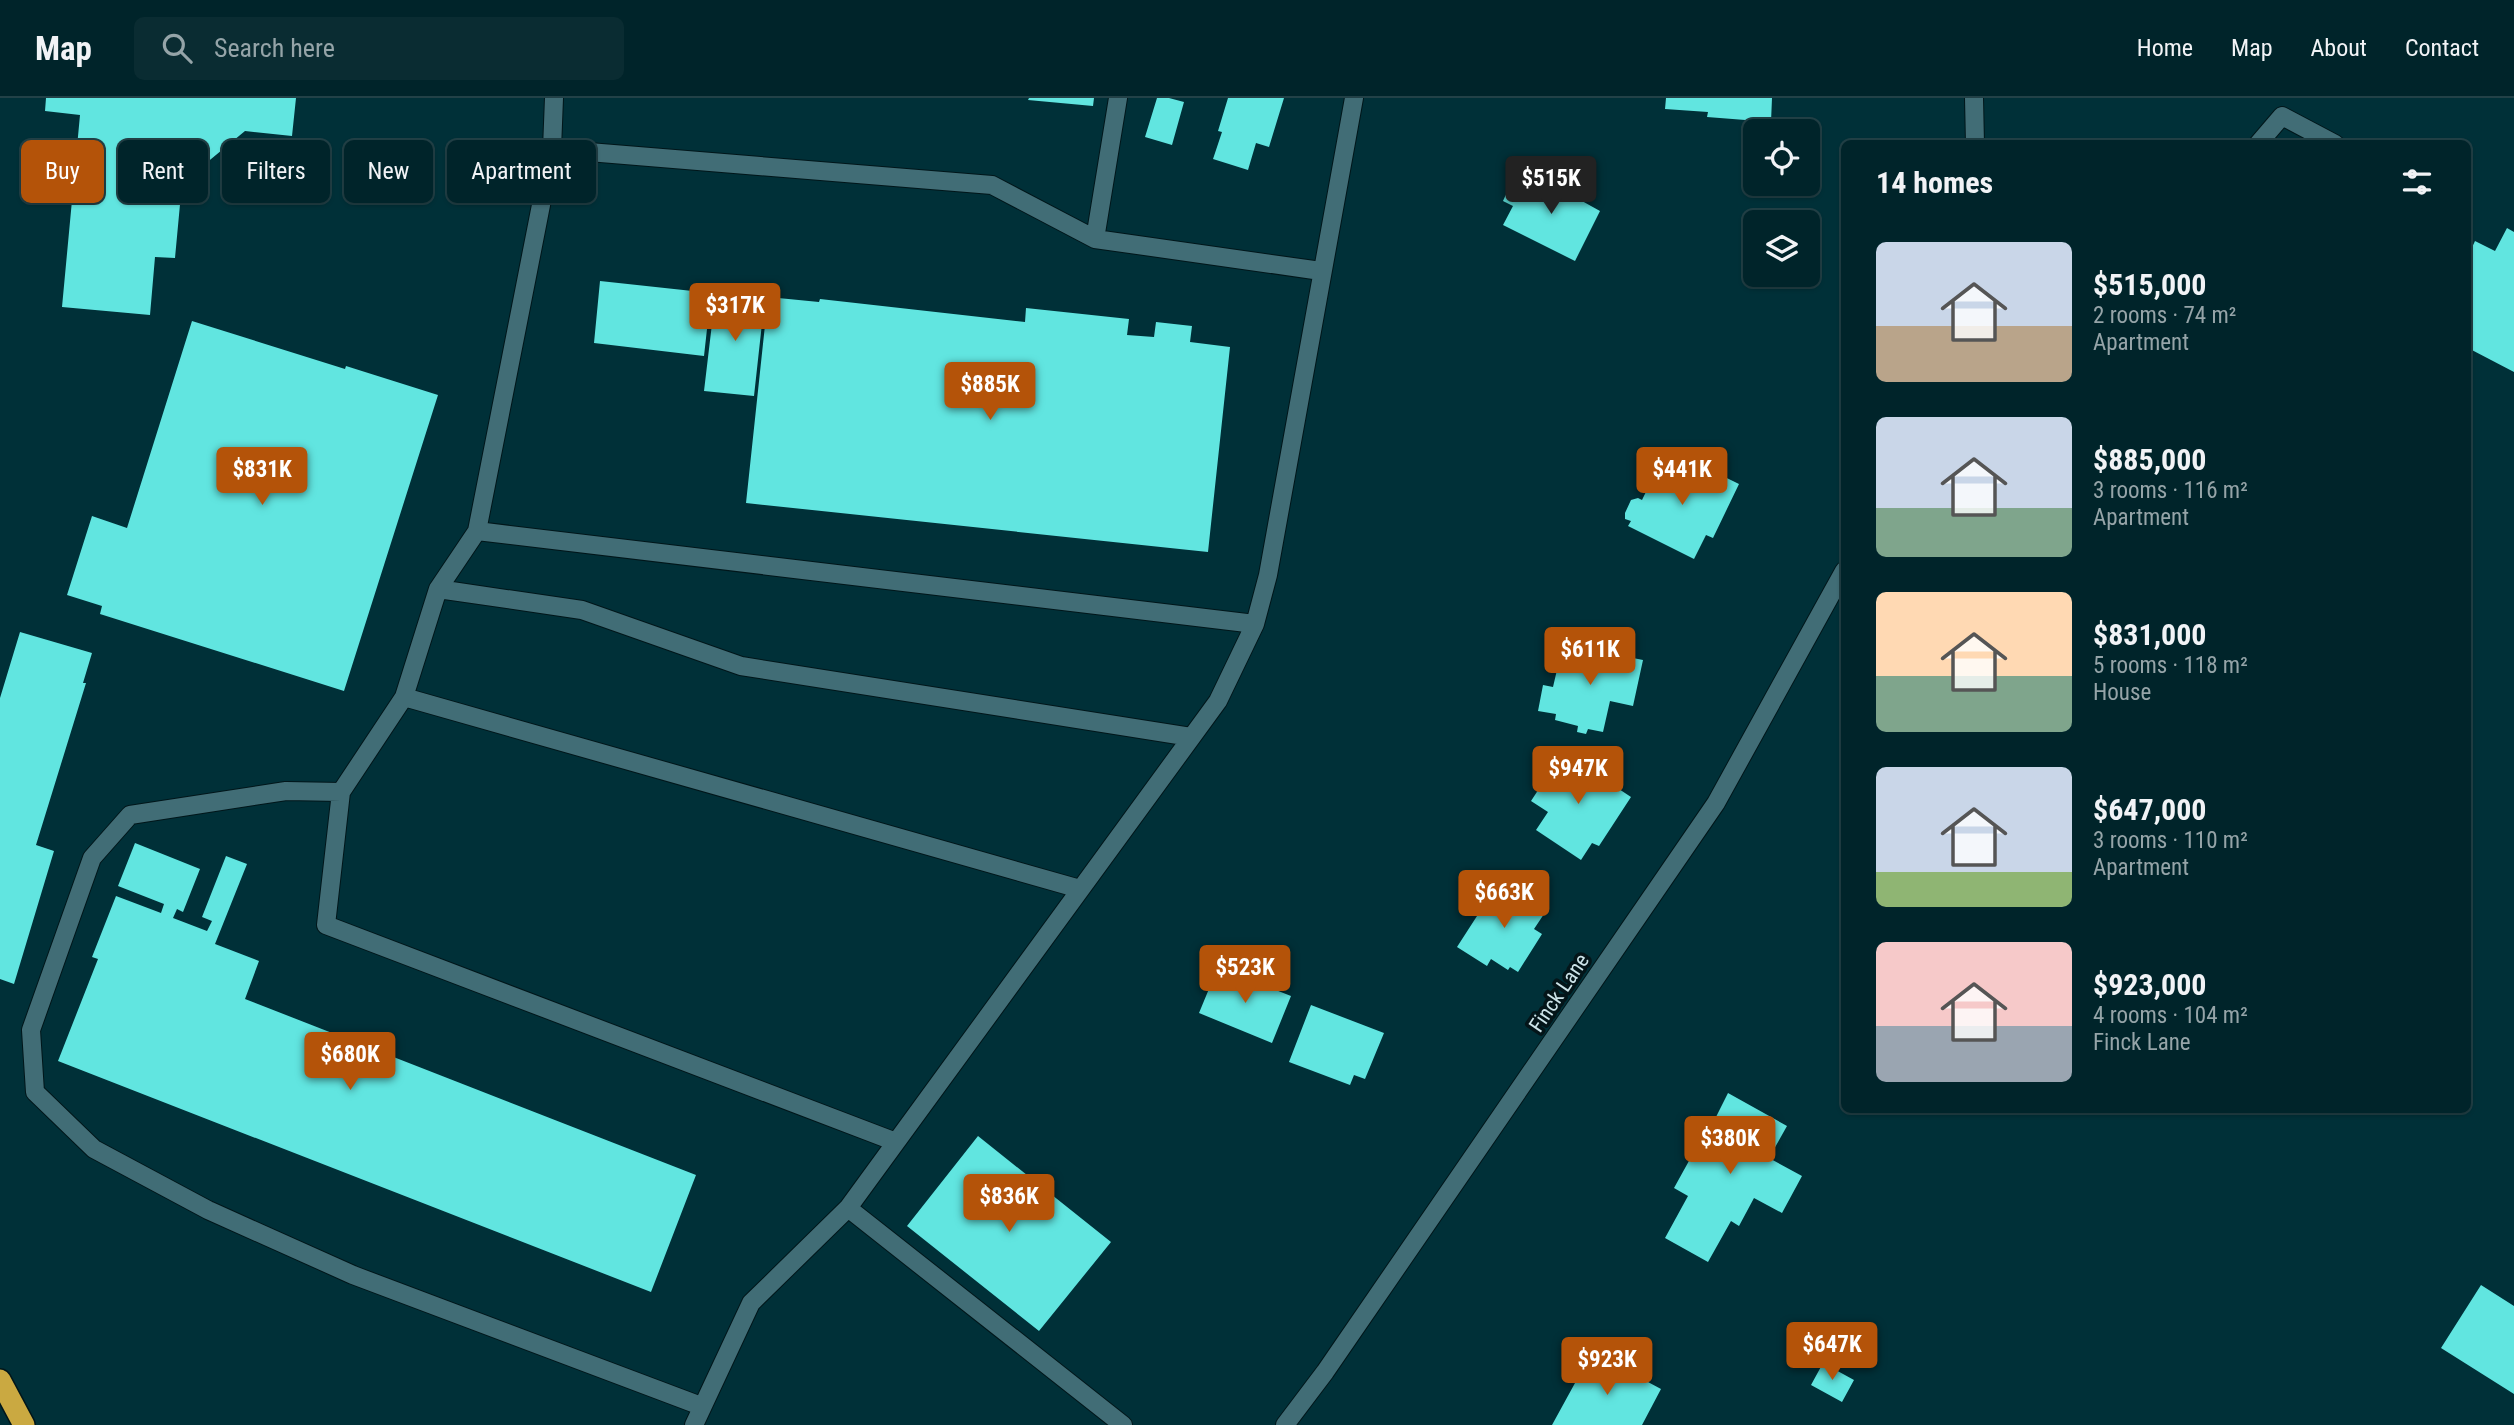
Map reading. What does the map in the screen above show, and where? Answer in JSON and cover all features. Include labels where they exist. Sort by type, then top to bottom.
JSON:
[{"type":"highway","points":[[0,1380],[24,1425]]},
{"type":"street","points":[[552,140],[554,98]]},
{"type":"street","points":[[1095,239],[1118,98]]},
{"type":"street","points":[[694,1425],[751,1303],[848,1208],[1217,701],[1255,624],[1268,575],[1354,98]]},
{"type":"street","points":[[1973,98],[1975,140]]},
{"type":"street","points":[[2261,140],[2282,116],[2328,140]]},
{"type":"street","points":[[596,153],[992,185],[1095,239],[1321,271]]},
{"type":"street","points":[[541,203],[477,531],[438,589],[404,697],[341,792],[326,925],[896,1142]]},
{"type":"street","points":[[477,531],[1255,624]]},
{"type":"street","name":"Finck Lane","points":[[1285,1425],[1325,1372],[1716,803],[1841,576]]},
{"type":"street","points":[[438,589],[582,610],[741,666],[1191,737]]},
{"type":"street","points":[[404,697],[1080,889]]},
{"type":"street","points":[[341,792],[286,790],[130,815],[92,858],[31,1030],[35,1092],[94,1149],[208,1210],[353,1275],[701,1406]]},
{"type":"street","points":[[848,1208],[1123,1425]]},
{"type":"building","points":[[46,98],[296,98],[292,136],[245,131],[234,140],[222,140],[222,150],[208,162],[208,140],[118,140],[118,203],[180,203],[175,258],[155,257],[150,315],[62,307],[72,203],[104,203],[104,140],[78,140],[80,115],[45,111]]},
{"type":"building","points":[[1094,98],[1093,106],[1028,100]]},
{"type":"building","points":[[1157,98],[1184,102],[1172,145],[1145,137]]},
{"type":"building","points":[[1228,98],[1284,98],[1269,147],[1256,143],[1248,170],[1213,159],[1222,132],[1218,131]]},
{"type":"building","points":[[1666,98],[1772,98],[1771,119],[1707,117],[1708,112],[1665,109]]},
{"type":"building","points":[[1528,176],[1557,190],[1561,182],[1586,194],[1582,201],[1600,211],[1575,261],[1503,225],[1513,206],[1503,201],[1512,181],[1523,186]]},
{"type":"building","points":[[2507,228],[2514,232],[2514,372],[2471,350],[2471,250],[2475,241],[2495,251]]},
{"type":"building","points":[[600,281],[711,293],[704,356],[594,343]]},
{"type":"building","points":[[716,290],[765,296],[754,396],[704,391]]},
{"type":"building","points":[[768,297],[819,302],[820,299],[1025,322],[1026,308],[1129,319],[1127,335],[1154,337],[1156,322],[1192,326],[1190,342],[1230,347],[1208,552],[746,503]]},
{"type":"building","points":[[192,321],[438,395],[344,691],[100,614],[102,606],[67,595],[92,516],[127,528]]},
{"type":"building","points":[[1661,461],[1686,474],[1692,461],[1739,484],[1713,538],[1706,535],[1694,559],[1628,526],[1631,521],[1625,519],[1631,500],[1642,500]]},
{"type":"building","points":[[20,632],[92,653],[83,683],[86,683],[36,845],[54,851],[14,984],[0,979],[0,698]]},
{"type":"building","points":[[1563,644],[1643,660],[1633,706],[1610,701],[1603,732],[1588,729],[1586,734],[1577,732],[1578,726],[1555,720],[1556,714],[1538,711],[1543,685],[1553,687]]},
{"type":"building","points":[[1563,752],[1631,797],[1599,846],[1592,843],[1581,860],[1536,830],[1548,812],[1531,801]]},
{"type":"building","points":[[135,843],[200,869],[183,912],[177,909],[173,918],[207,931],[212,921],[202,917],[226,856],[247,864],[215,944],[259,961],[245,999],[696,1175],[651,1292],[58,1061],[98,959],[92,957],[116,896],[161,913],[164,904],[118,886]]},
{"type":"building","points":[[1497,885],[1506,892],[1510,887],[1546,911],[1534,929],[1542,934],[1518,972],[1510,967],[1508,970],[1491,959],[1487,966],[1457,947]]},
{"type":"building","points":[[1218,967],[1291,996],[1272,1043],[1199,1013]]},
{"type":"building","points":[[1311,1005],[1384,1033],[1365,1079],[1354,1075],[1350,1085],[1289,1062]]},
{"type":"building","points":[[1728,1093],[1787,1126],[1769,1158],[1802,1176],[1782,1213],[1754,1198],[1739,1226],[1731,1221],[1708,1262],[1665,1238],[1688,1196],[1674,1188],[1695,1150],[1687,1147],[1699,1125],[1709,1131]]},
{"type":"building","points":[[978,1136],[1111,1242],[1039,1331],[907,1226]]},
{"type":"building","points":[[2481,1285],[2514,1306],[2514,1394],[2441,1348]]},
{"type":"building","points":[[1592,1352],[1661,1389],[1642,1425],[1552,1425]]},
{"type":"building","points":[[1823,1363],[1854,1380],[1842,1402],[1811,1385]]}]
